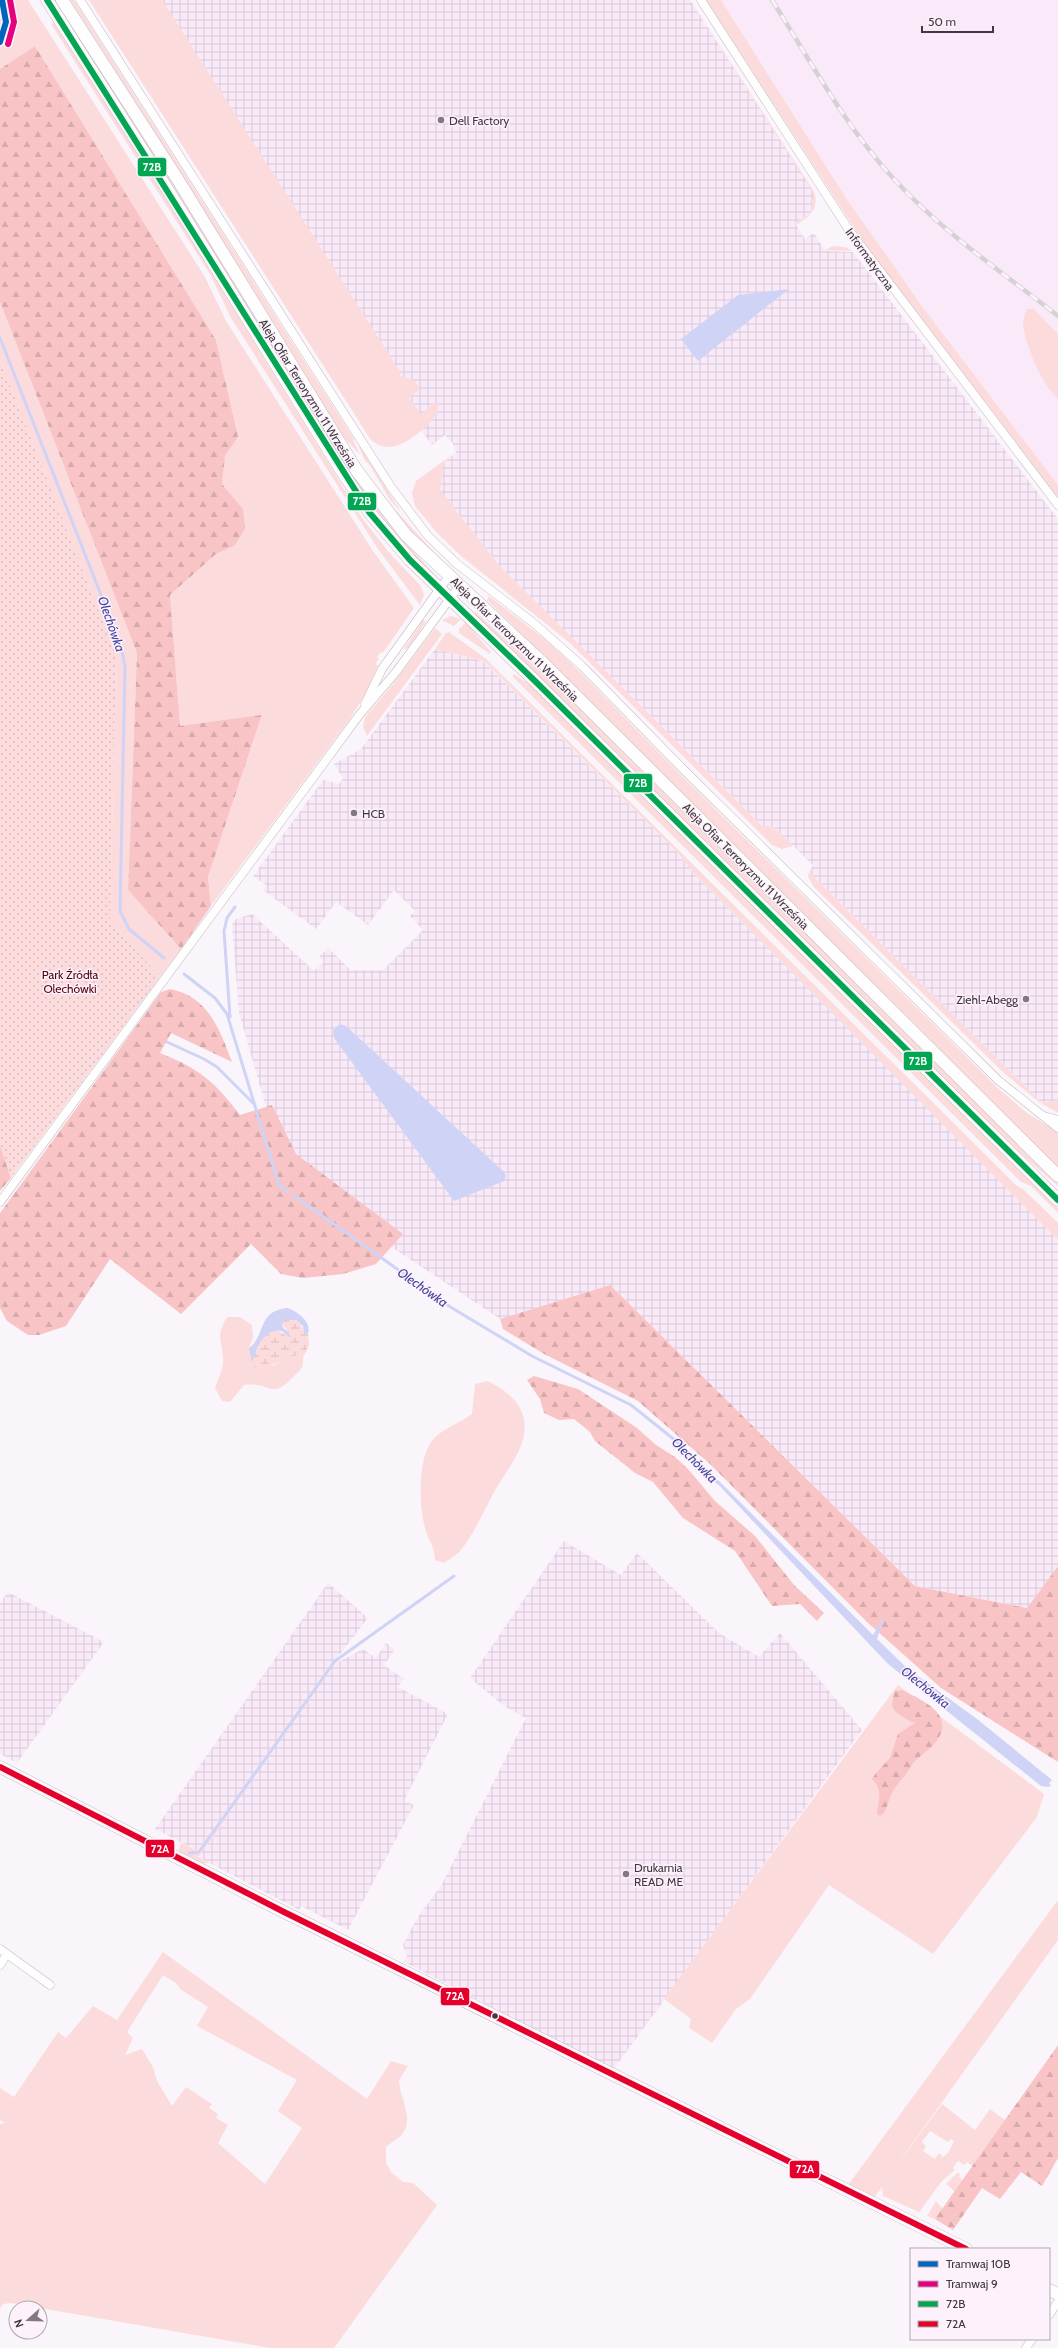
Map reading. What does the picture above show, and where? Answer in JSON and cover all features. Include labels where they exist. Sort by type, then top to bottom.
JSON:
[{"type":"street","name":"Aleja Ofiar Terroryzmu 11 Września","points":[[47,0],[166,187],[354,491],[386,533],[449,599],[537,682],[1058,1200]]},
{"type":"street","name":"Aleja Ofiar Terroryzmu 11 Września","points":[[62,0],[178,180],[357,471],[406,535],[544,664],[1058,1176]]},
{"type":"street","points":[[80,0],[388,481],[428,536],[457,564],[536,625],[582,666],[683,769],[998,1080],[1058,1128]]},
{"type":"street","name":"Informatyczna","points":[[701,0],[849,230],[1058,505]]},
{"type":"street","points":[[360,714],[382,668],[449,576]]},
{"type":"street","points":[[0,1202],[360,714],[396,672],[460,585]]},
{"type":"street","points":[[1042,1115],[1058,1120]]},
{"type":"street","points":[[0,1767],[284,1912],[964,2248]]},
{"type":"street","points":[[0,1964],[3,1952],[50,1985]]},
{"type":"street","points":[[1050,2314],[1058,2302]]},
{"type":"shaded area","points":[[113,0],[690,0],[814,192],[811,213],[795,223],[805,239],[814,233],[825,251],[853,252],[1058,519],[1058,1100],[1042,1103],[810,873],[813,865],[772,826],[762,826],[498,564],[439,490],[444,462],[456,453],[452,442],[445,435],[432,445]]},
{"type":"shaded area","points":[[721,0],[1058,0],[1058,485],[924,309],[846,198]]},
{"type":"shaded area","points":[[435,649],[483,661],[677,852],[695,875],[1058,1240],[1058,1566],[1027,1608],[915,1586],[610,1285],[500,1319],[286,1177],[239,1013],[232,925],[236,919],[252,914],[314,971],[324,962],[319,957],[328,948],[351,970],[383,970],[423,930],[410,916],[415,911],[394,890],[368,925],[336,902],[316,929],[263,890],[266,885],[253,876],[323,780],[339,784],[343,778],[334,764],[361,749]]},
{"type":"shaded area","points":[[564,1541],[621,1575],[637,1553],[719,1633],[759,1657],[780,1633],[862,1730],[613,2070],[404,1962],[407,1956],[403,1945],[416,1920],[442,1884],[526,1718],[504,1706],[470,1678]]},
{"type":"shaded area","points":[[328,1583],[368,1618],[337,1658],[339,1660],[338,1662],[363,1649],[376,1658],[386,1643],[395,1649],[384,1665],[404,1679],[398,1687],[448,1714],[404,1801],[414,1805],[348,1930],[301,1906],[299,1910],[198,1857],[224,1822],[221,1820],[198,1851],[155,1829]]},
{"type":"shaded area","points":[[8,1592],[104,1642],[17,1763],[0,1754],[0,1603]]},
{"type":"green space","points":[[0,0],[28,0],[205,277],[226,321],[373,551],[414,608],[383,653],[381,652],[377,657],[379,659],[375,664],[378,666],[363,698],[349,720],[211,906],[208,877],[262,716],[180,726],[170,595],[216,554],[234,546],[243,509],[222,484],[225,456],[238,437],[216,340],[35,46],[0,69]]},
{"type":"green space","points":[[53,0],[56,0],[173,183],[356,479],[398,534],[436,576],[404,546],[359,488]]},
{"type":"green space","points":[[70,0],[74,0],[354,439],[353,440],[360,455],[341,434],[183,177]]},
{"type":"green space","points":[[89,0],[162,0],[401,373],[400,376],[414,380],[420,389],[409,398],[421,414],[434,403],[438,404],[438,410],[434,418],[420,432],[403,443],[395,446],[383,446],[371,440]]},
{"type":"green space","points":[[690,0],[813,190],[816,202],[813,211],[806,219],[796,225],[795,223],[811,213],[813,192]]},
{"type":"green space","points":[[706,0],[721,0],[846,198],[924,309],[1058,485],[1058,497],[868,249]]},
{"type":"green space","points":[[54,23],[161,191],[362,518],[391,555],[420,585],[424,595],[420,605],[378,549],[231,318],[210,274],[51,24]]},
{"type":"green space","points":[[35,46],[216,340],[238,437],[225,456],[222,484],[243,509],[245,529],[234,546],[216,554],[170,595],[180,726],[262,715],[208,877],[211,906],[181,949],[128,890],[137,653],[0,302],[0,69]]},
{"type":"green space","points":[[833,246],[845,247],[853,251],[825,250]]},
{"type":"green space","points":[[0,302],[137,653],[128,890],[181,949],[160,977],[110,921],[116,655],[0,359]]},
{"type":"green space","points":[[1027,309],[1034,309],[1058,334],[1058,399],[1040,375],[1027,343],[1023,324]]},
{"type":"green space","name":"Park Źródła Olechówki","points":[[0,359],[116,655],[110,921],[160,977],[11,1178],[0,1145]]},
{"type":"green space","points":[[358,445],[401,512],[390,500],[371,467],[364,459]]},
{"type":"green space","points":[[456,452],[444,462],[440,490],[498,564],[762,826],[772,826],[793,846],[782,849],[772,845],[570,643],[461,556],[438,534],[415,506],[412,493],[416,481]]},
{"type":"green space","points":[[388,502],[448,567],[407,528]]},
{"type":"green space","points":[[489,596],[547,641],[573,665],[690,784],[1000,1090],[1027,1113],[1058,1132],[1058,1167],[487,600]]},
{"type":"green space","points":[[476,612],[583,711],[1058,1183],[1058,1186],[1016,1150],[473,614]]},
{"type":"green space","points":[[451,616],[461,619],[454,626],[442,620]]},
{"type":"green space","points":[[423,620],[426,622],[408,648],[404,649]]},
{"type":"green space","points":[[466,622],[491,652],[490,654],[459,633],[459,629]]},
{"type":"green space","points":[[435,628],[442,634],[367,736],[363,727],[365,717],[393,684]]},
{"type":"green space","points":[[449,632],[485,658],[1017,1186],[1023,1189],[1058,1223],[1058,1240],[695,875],[677,852],[484,661],[435,649],[446,633]]},
{"type":"green space","points":[[514,674],[531,686],[1058,1208],[1058,1213],[1031,1186],[1021,1182],[512,676]]},
{"type":"green space","points":[[812,864],[810,873],[1042,1103],[1058,1100],[1058,1113],[1039,1102],[1004,1073],[813,886],[808,876]]},
{"type":"green space","points":[[170,989],[183,993],[194,999],[211,1016],[223,1038],[232,1062],[171,1033],[160,1053],[186,1065],[206,1078],[223,1094],[240,1115],[272,1105],[296,1154],[403,1234],[376,1264],[343,1274],[303,1278],[281,1274],[251,1244],[181,1314],[110,1259],[66,1326],[39,1335],[28,1335],[7,1321],[0,1308],[0,1213],[161,992]]},
{"type":"green space","points":[[0,1145],[11,1178],[0,1191]]},
{"type":"green space","points":[[610,1285],[915,1586],[1027,1608],[1058,1566],[1058,1762],[941,1688],[867,1622],[710,1464],[638,1401],[544,1354],[503,1329],[500,1319]]},
{"type":"green space","points":[[227,1317],[240,1317],[252,1325],[253,1337],[249,1348],[273,1366],[283,1360],[297,1355],[303,1358],[301,1368],[286,1384],[280,1388],[270,1389],[260,1386],[244,1385],[230,1402],[222,1401],[215,1388],[222,1370],[223,1362],[220,1334]]},
{"type":"green space","points":[[290,1319],[300,1324],[303,1328],[304,1335],[308,1333],[309,1345],[303,1358],[297,1355],[266,1367],[254,1367],[252,1363],[257,1349],[265,1337],[275,1331],[282,1333],[289,1338],[287,1330],[282,1324],[284,1320]]},
{"type":"green space","points":[[534,1376],[578,1389],[637,1428],[656,1445],[675,1457],[688,1469],[715,1501],[755,1536],[794,1585],[824,1613],[817,1621],[800,1604],[772,1606],[735,1551],[683,1518],[653,1482],[635,1473],[595,1441],[590,1432],[574,1419],[559,1420],[544,1413],[540,1399],[527,1380]]},
{"type":"green space","points":[[488,1381],[506,1392],[516,1401],[524,1420],[525,1430],[523,1440],[514,1459],[470,1537],[459,1552],[444,1563],[435,1560],[433,1549],[424,1525],[421,1502],[421,1476],[423,1464],[426,1453],[434,1439],[443,1431],[472,1414],[475,1384]]},
{"type":"green space","points":[[898,1685],[1044,1794],[1037,1817],[933,1954],[829,1885],[750,1999],[736,2009],[712,2043],[689,2028],[691,2019],[664,1999]]},
{"type":"green space","points":[[902,1690],[927,1703],[934,1709],[939,1715],[942,1723],[941,1732],[936,1742],[916,1760],[895,1788],[886,1809],[880,1816],[877,1814],[879,1792],[876,1783],[872,1779],[890,1758],[898,1734],[915,1723],[902,1716],[893,1708],[892,1703],[895,1691]]},
{"type":"green space","points":[[220,1820],[224,1822],[198,1857],[209,1863],[202,1864],[180,1854],[179,1849],[181,1843],[198,1851]]},
{"type":"green space","points":[[1058,1900],[1058,1940],[887,2179],[942,2104],[975,2130],[990,2109],[1006,2121],[974,2167],[967,2162],[964,2165],[958,2161],[953,2168],[955,2170],[942,2181],[919,2212],[883,2196],[882,2187],[873,2199],[848,2185]],"holes":[[[930,2131],[948,2142],[951,2139],[954,2141],[948,2153],[943,2157],[939,2153],[935,2159],[923,2151],[926,2146],[922,2142]]]},
{"type":"green space","points":[[163,1952],[367,2099],[391,2061],[408,2066],[399,2080],[407,2113],[406,2127],[402,2135],[386,2147],[386,2163],[391,2172],[403,2182],[413,2183],[437,2205],[334,2348],[270,2348],[48,2309],[48,2300],[8,2300],[8,2303],[3,2304],[0,2309],[0,2124],[5,2123],[0,2120],[0,2088],[14,2097],[58,2032],[66,2038],[93,2006],[117,2020]],"holes":[[[163,1975],[176,1983],[180,1989],[208,2007],[197,2026],[297,2080],[278,2111],[302,2128],[265,2184],[218,2143],[228,2125],[216,2118],[218,2114],[209,2108],[212,2104],[186,2087],[172,2106],[157,2081],[153,2067],[142,2049],[125,2055],[133,2038],[127,2032]]]},
{"type":"green space","points":[[1058,2045],[1058,2158],[1042,2186],[1021,2172],[1000,2199],[982,2188],[953,2230],[935,2219]]},
{"type":"green space","points":[[958,2172],[960,2174],[959,2177],[964,2181],[955,2192],[946,2184]]},
{"type":"green space","points":[[936,2201],[943,2209],[935,2219],[927,2216]]},
{"type":"water","points":[[789,289],[698,361],[681,339],[738,295]]},
{"type":"water","points":[[340,1024],[346,1026],[504,1172],[506,1176],[504,1181],[454,1201],[334,1038],[333,1030]]},
{"type":"water","points":[[287,1308],[299,1314],[306,1321],[309,1329],[308,1333],[304,1335],[303,1326],[296,1320],[284,1320],[282,1325],[284,1329],[289,1332],[290,1338],[282,1331],[275,1331],[265,1336],[256,1351],[252,1363],[249,1348],[258,1337],[266,1319],[277,1310]]},
{"type":"water","points":[[718,1480],[873,1635],[885,1614],[877,1639],[907,1668],[977,1719],[1052,1780],[1049,1783],[1051,1785],[1049,1787],[1041,1786],[888,1664],[716,1482]]},
{"type":"waterway","name":"Olechówka","points":[[0,338],[121,646],[125,667],[120,911],[129,929],[164,958]]},
{"type":"waterway","points":[[230,1017],[224,931],[227,918],[235,907]]},
{"type":"waterway","name":"Olechówka","points":[[184,974],[215,998],[227,1014],[279,1185],[287,1191]]},
{"type":"waterway","points":[[167,1042],[204,1059],[217,1067],[254,1104]]},
{"type":"waterway","name":"Olechówka","points":[[293,1195],[452,1308],[532,1356],[631,1405],[676,1441],[718,1483]]},
{"type":"waterway","points":[[189,1853],[199,1852],[335,1661],[454,1576]]},
{"type":"railway","points":[[772,0],[844,115],[859,137],[893,178],[931,216],[1058,316]]},
{"type":"tram line","name":"10B","points":[[0,42],[6,22],[2,0]]},
{"type":"tram line","name":"9","points":[[8,44],[14,22],[10,0]]},
{"type":"transit line","name":"72B","points":[[47,0],[369,512],[410,560],[537,683],[1058,1200]]},
{"type":"transit line","name":"72A","points":[[0,1767],[284,1912],[964,2248]]},
{"type":"place","name":"Dell Factory","points":[[441,120]]},
{"type":"place","name":"HCB","points":[[354,813]]},
{"type":"place","name":"Ziehl-Abegg","points":[[1026,999]]},
{"type":"place","name":"Drukarnia READ ME","points":[[626,1874]]}]
